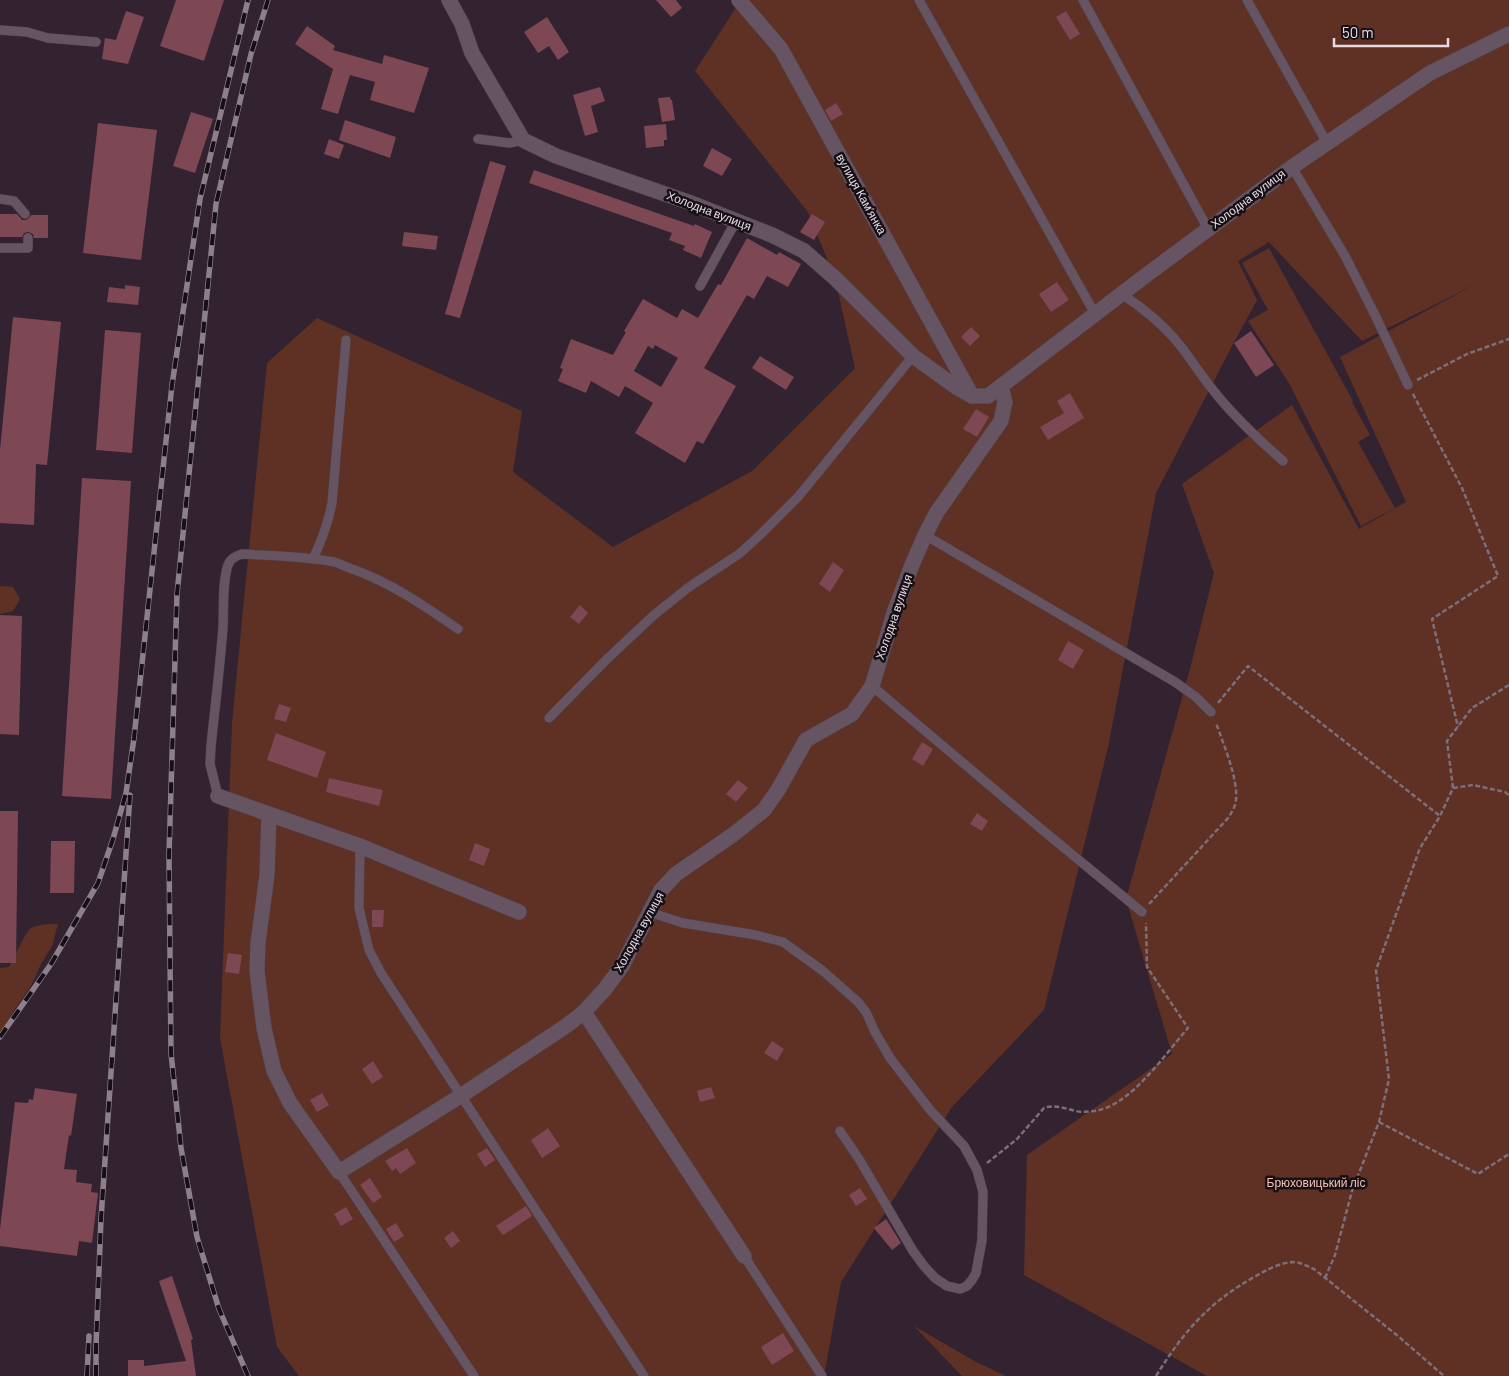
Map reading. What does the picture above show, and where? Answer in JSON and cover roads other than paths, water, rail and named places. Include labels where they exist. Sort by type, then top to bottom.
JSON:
[{"type":"street","points":[[449,0],[462,24],[472,52],[523,140]]},
{"type":"street","name":"вулиця Камʼянка","points":[[739,0],[781,49],[972,396]]},
{"type":"street","name":"Холодна вулиця","points":[[523,140],[556,156],[688,202],[772,235],[804,251],[835,278],[913,356],[956,387],[972,396],[988,396],[1292,167],[1430,73],[1509,34]]},
{"type":"street","name":"Холодна вулиця","points":[[339,1172],[462,1095],[584,1012],[605,989],[622,966],[661,890],[676,874],[734,834],[764,810],[778,790],[806,740],[852,714],[872,686],[894,613],[925,535],[937,512],[1001,421],[1005,402],[1001,386]]},
{"type":"street","points":[[218,796],[360,846],[518,912]]},
{"type":"street","points":[[270,814],[267,876],[258,943],[257,971],[264,1028],[274,1071],[290,1103],[339,1172]]},
{"type":"street","points":[[584,1012],[744,1256]]},
{"type":"lane","points":[[919,0],[1095,314]]},
{"type":"lane","points":[[1083,0],[1208,229]]},
{"type":"lane","points":[[1247,0],[1327,143]]},
{"type":"lane","points":[[0,30],[27,32],[48,38],[96,42]]},
{"type":"lane","points":[[478,140],[510,142],[523,140]]},
{"type":"lane","points":[[1292,167],[1345,256],[1408,385]]},
{"type":"lane","points":[[0,199],[14,201],[25,214]]},
{"type":"lane","points":[[700,286],[736,221]]},
{"type":"lane","points":[[0,248],[28,248],[28,238]]},
{"type":"lane","points":[[1122,294],[1142,308],[1175,339],[1230,411],[1283,461]]},
{"type":"lane","points":[[313,559],[324,536],[332,503],[346,340]]},
{"type":"lane","points":[[549,718],[654,615],[689,587],[739,554],[798,498],[913,356]]},
{"type":"lane","points":[[925,535],[1175,682],[1196,697],[1211,712]]},
{"type":"lane","points":[[218,796],[210,764],[211,746],[228,566],[236,556],[242,554],[335,562],[367,574],[419,602],[458,629]]},
{"type":"lane","points":[[872,686],[1142,912]]},
{"type":"lane","points":[[360,846],[359,908],[369,950],[390,988],[462,1095],[644,1376]]},
{"type":"lane","points":[[649,912],[683,923],[771,938],[783,942],[848,991],[866,1012],[890,1058],[931,1111],[964,1146],[977,1170],[983,1192],[981,1252],[976,1273],[967,1286],[960,1289],[947,1286],[935,1278],[924,1266],[840,1131]]},
{"type":"lane","points":[[339,1172],[474,1376]]},
{"type":"lane","points":[[744,1256],[822,1376]]},
{"type":"railway","points":[[0,1037],[51,964],[98,883],[126,793],[134,738],[172,385],[200,199],[248,0]]},
{"type":"railway","points":[[248,1376],[219,1309],[197,1237],[181,1148],[171,1053],[169,855],[177,594],[216,204],[251,54],[268,0]]},
{"type":"railway","points":[[96,1376],[101,1219],[130,795]]},
{"type":"railway","points":[[87,1376],[89,1336]]},
{"type":"park label","name":"Брюховицький ліс","points":[[1316,1183]]}]
